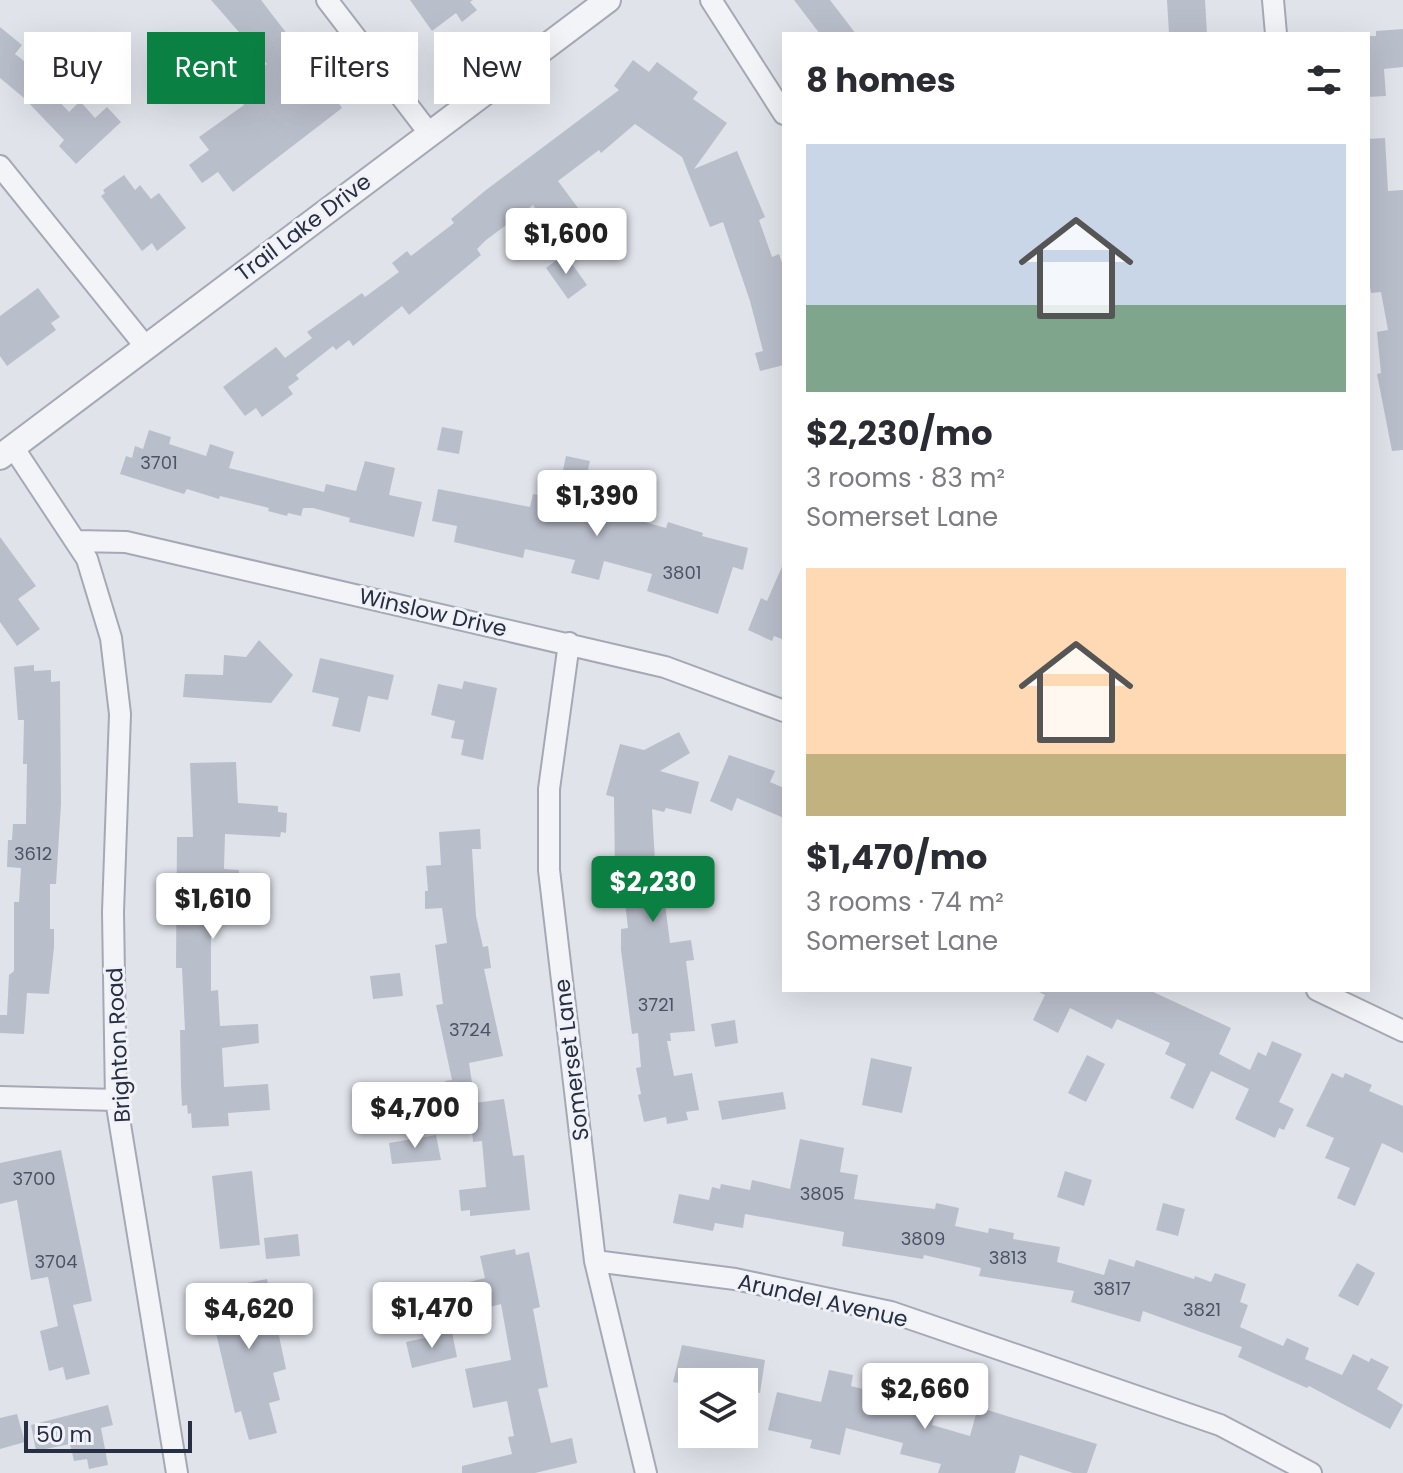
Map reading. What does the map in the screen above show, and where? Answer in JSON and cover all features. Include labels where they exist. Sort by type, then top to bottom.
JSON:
[{"type":"street","points":[[327,0],[429,133]]},
{"type":"street","name":"Trail Lake Drive","points":[[6,452],[608,0]]},
{"type":"street","points":[[711,0],[782,111]]},
{"type":"street","points":[[1273,0],[1276,32]]},
{"type":"street","points":[[0,166],[145,346]]},
{"type":"street","name":"Brighton Road","points":[[6,452],[76,541],[97,581],[111,638],[120,714],[113,912],[116,1100],[177,1473]]},
{"type":"street","name":"Winslow Drive","points":[[76,541],[126,542],[569,643],[678,671],[782,710]]},
{"type":"street","name":"Somerset Lane","points":[[569,643],[549,789],[549,870],[595,1261],[646,1473]]},
{"type":"street","points":[[1321,992],[1403,1031]]},
{"type":"street","points":[[0,1097],[116,1100]]},
{"type":"street","name":"Arundel Avenue","points":[[595,1261],[735,1279],[891,1312],[1220,1425],[1311,1473]]},
{"type":"building","points":[[211,0],[261,0],[286,32],[281,32],[281,104],[339,104],[342,108],[233,192],[218,172],[202,183],[189,165],[209,150],[199,137],[243,104],[265,104],[265,32],[239,32]]},
{"type":"building","points":[[410,0],[473,0],[470,2],[477,10],[462,22],[456,13],[432,31]]},
{"type":"building","points":[[794,0],[830,0],[854,32],[818,32]]},
{"type":"building","points":[[1167,0],[1205,0],[1207,32],[1169,32]]},
{"type":"building","points":[[0,27],[22,45],[15,54],[24,61],[24,98],[0,78]]},
{"type":"building","points":[[1403,29],[1403,67],[1384,69],[1386,96],[1370,97],[1370,36],[1376,36],[1376,31]]},
{"type":"building","points":[[633,60],[649,72],[657,62],[698,92],[693,99],[727,123],[694,169],[737,151],[765,217],[759,220],[772,257],[779,254],[782,262],[782,366],[760,371],[755,353],[763,351],[723,222],[710,227],[682,157],[635,124],[601,153],[599,150],[558,181],[581,212],[553,232],[533,205],[486,240],[477,249],[481,255],[409,315],[402,306],[353,346],[349,340],[336,350],[333,346],[296,375],[299,379],[288,387],[293,394],[262,417],[256,408],[245,416],[223,387],[276,347],[285,358],[312,338],[307,332],[362,293],[365,297],[399,272],[392,263],[407,251],[411,256],[454,223],[451,219],[486,190],[619,90],[614,86]]},
{"type":"building","points":[[30,104],[62,104],[69,112],[77,104],[83,104],[95,118],[107,107],[121,122],[76,164],[59,146],[64,140]]},
{"type":"building","points":[[1385,138],[1388,191],[1403,190],[1403,450],[1392,451],[1377,374],[1381,373],[1377,332],[1388,330],[1381,292],[1371,293],[1370,287],[1370,139]]},
{"type":"building","points":[[124,175],[135,190],[140,185],[151,199],[159,193],[186,228],[157,251],[152,243],[142,251],[101,196],[105,193],[103,190]]},
{"type":"building","points":[[565,254],[587,285],[568,299],[546,268]]},
{"type":"building","points":[[38,288],[60,317],[51,323],[56,330],[7,366],[0,356],[0,316]]},
{"type":"building","points":[[442,427],[463,431],[459,454],[437,450]]},
{"type":"building","points":[[149,430],[171,437],[169,444],[206,456],[210,444],[234,452],[229,468],[324,492],[326,484],[356,491],[365,461],[395,468],[389,495],[422,502],[414,537],[349,522],[350,518],[313,508],[303,508],[301,516],[288,513],[287,516],[268,511],[269,508],[220,496],[219,499],[187,489],[184,494],[120,474],[126,456],[132,458],[135,446],[143,449]]},
{"type":"building","points":[[566,456],[590,461],[583,491],[609,498],[607,503],[636,511],[634,519],[666,528],[668,522],[703,533],[702,536],[748,548],[743,570],[733,567],[718,614],[647,591],[652,574],[604,561],[599,580],[571,573],[575,560],[525,549],[523,558],[454,542],[457,526],[432,521],[438,489],[530,507],[533,494],[557,499]]},
{"type":"building","points":[[0,537],[36,586],[18,599],[40,629],[17,646],[0,622]]},
{"type":"building","points":[[782,567],[782,639],[774,636],[772,641],[748,630],[761,598],[767,601]]},
{"type":"building","points":[[259,640],[293,675],[271,703],[183,697],[185,674],[223,675],[224,655],[246,657]]},
{"type":"building","points":[[320,658],[394,675],[388,700],[368,696],[360,732],[332,726],[339,698],[312,692]]},
{"type":"building","points":[[34,665],[34,671],[51,670],[51,682],[60,681],[61,804],[56,884],[50,884],[50,929],[54,929],[54,947],[49,994],[27,993],[24,1034],[0,1033],[0,1015],[7,1015],[9,975],[14,971],[14,902],[19,902],[21,868],[7,867],[8,840],[12,840],[13,824],[26,824],[24,720],[18,720],[14,667]]},
{"type":"building","points":[[464,681],[497,688],[483,760],[461,755],[464,740],[451,738],[455,721],[431,715],[438,684],[462,689]]},
{"type":"building","points":[[679,732],[690,753],[660,771],[699,782],[691,814],[666,808],[664,812],[652,809],[657,897],[664,896],[670,943],[691,940],[694,960],[686,961],[695,1031],[670,1033],[671,1041],[667,1041],[674,1076],[692,1073],[699,1110],[686,1112],[688,1120],[667,1124],[666,1117],[644,1122],[638,1095],[641,1094],[636,1068],[641,1067],[638,1033],[632,1034],[621,950],[621,929],[628,928],[623,885],[619,885],[618,872],[615,872],[614,797],[606,795],[620,744],[644,750]]},
{"type":"building","points":[[729,755],[775,771],[770,782],[782,787],[782,817],[737,798],[732,811],[710,801]]},
{"type":"building","points":[[236,762],[238,803],[278,806],[278,812],[287,813],[286,833],[281,832],[280,837],[225,834],[224,869],[239,870],[238,902],[211,900],[211,991],[218,990],[220,1026],[258,1024],[259,1043],[222,1048],[224,1087],[268,1084],[270,1110],[228,1113],[229,1126],[192,1128],[191,1113],[188,1114],[187,1105],[182,1106],[180,1030],[185,1030],[182,968],[176,968],[177,837],[193,837],[190,763]]},
{"type":"building","points":[[480,829],[481,849],[472,849],[476,916],[483,947],[488,946],[491,968],[484,969],[503,1056],[469,1063],[475,1103],[504,1099],[513,1156],[524,1155],[530,1210],[470,1216],[470,1210],[461,1211],[459,1190],[486,1187],[482,1141],[473,1142],[472,1130],[453,1133],[445,1081],[452,1080],[436,1005],[443,1004],[435,945],[447,943],[442,908],[425,909],[425,891],[428,891],[426,866],[441,865],[439,832]]},
{"type":"building","points":[[400,973],[403,996],[373,999],[370,976]]},
{"type":"building","points":[[1039,992],[1153,992],[1231,1028],[1219,1054],[1250,1070],[1258,1052],[1266,1056],[1272,1041],[1302,1054],[1279,1102],[1294,1109],[1284,1130],[1279,1128],[1275,1138],[1235,1119],[1249,1089],[1211,1071],[1193,1109],[1170,1098],[1186,1064],[1165,1054],[1170,1043],[1117,1019],[1112,1029],[1070,1008],[1058,1033],[1033,1020],[1045,995]]},
{"type":"building","points":[[735,1020],[738,1043],[715,1047],[711,1024]]},
{"type":"building","points":[[1087,1055],[1105,1064],[1086,1102],[1068,1093]]},
{"type":"building","points":[[871,1058],[912,1067],[902,1113],[862,1105]]},
{"type":"building","points":[[1332,1073],[1343,1078],[1345,1073],[1372,1085],[1369,1091],[1403,1106],[1403,1153],[1382,1143],[1355,1206],[1337,1198],[1350,1168],[1325,1158],[1334,1138],[1306,1126]]},
{"type":"building","points":[[783,1092],[786,1109],[722,1120],[718,1101]]},
{"type":"building","points":[[436,1135],[441,1160],[392,1164],[389,1143]]},
{"type":"building","points":[[800,1139],[844,1148],[840,1172],[858,1175],[854,1199],[935,1209],[936,1203],[959,1208],[955,1226],[988,1233],[989,1228],[1014,1233],[1013,1239],[1060,1247],[1057,1262],[1104,1275],[1109,1259],[1134,1267],[1136,1260],[1194,1279],[1195,1276],[1211,1282],[1215,1273],[1246,1284],[1240,1302],[1248,1305],[1240,1327],[1283,1346],[1287,1338],[1309,1348],[1305,1359],[1342,1375],[1353,1354],[1369,1362],[1371,1358],[1389,1367],[1377,1389],[1403,1405],[1390,1429],[1309,1386],[1307,1388],[1238,1357],[1242,1347],[1143,1311],[1140,1322],[1071,1302],[1074,1291],[979,1276],[981,1268],[924,1255],[923,1259],[842,1246],[844,1232],[745,1214],[743,1228],[715,1223],[713,1231],[673,1223],[679,1194],[709,1200],[712,1187],[720,1189],[721,1184],[750,1190],[752,1180],[790,1189]]},
{"type":"building","points":[[61,1150],[92,1301],[73,1305],[90,1374],[66,1380],[63,1367],[49,1371],[40,1331],[58,1326],[48,1277],[31,1280],[17,1200],[0,1204],[0,1163]]},
{"type":"building","points":[[252,1171],[260,1245],[220,1249],[212,1176]]},
{"type":"building","points":[[1065,1171],[1092,1180],[1084,1206],[1057,1197]]},
{"type":"building","points":[[1163,1203],[1185,1209],[1178,1236],[1156,1230]]},
{"type":"building","points":[[298,1234],[300,1256],[266,1259],[264,1238]]},
{"type":"building","points":[[515,1249],[516,1255],[529,1252],[540,1307],[533,1309],[548,1387],[538,1389],[551,1443],[572,1438],[577,1463],[535,1473],[462,1473],[462,1466],[512,1454],[508,1437],[514,1436],[507,1401],[473,1408],[465,1369],[511,1360],[501,1304],[443,1319],[438,1290],[485,1278],[480,1256]]},
{"type":"building","points":[[1357,1263],[1375,1273],[1358,1306],[1338,1296]]},
{"type":"building","points":[[267,1279],[286,1369],[273,1373],[280,1400],[269,1403],[277,1433],[249,1440],[241,1411],[235,1413],[206,1291]]},
{"type":"building","points":[[452,1332],[457,1357],[412,1368],[406,1342]]},
{"type":"building","points":[[682,1345],[765,1360],[760,1393],[758,1368],[678,1368],[678,1383],[673,1382]]},
{"type":"building","points":[[829,1370],[853,1375],[851,1386],[905,1400],[908,1390],[939,1398],[932,1425],[970,1436],[978,1407],[1097,1444],[1087,1473],[1073,1473],[1020,1455],[1015,1473],[938,1473],[941,1464],[900,1454],[903,1443],[846,1428],[840,1455],[810,1448],[812,1440],[768,1430],[777,1392],[821,1402]]},
{"type":"building","points":[[108,1405],[113,1425],[101,1428],[108,1465],[89,1469],[87,1459],[74,1461],[70,1444],[36,1451],[31,1425]]},
{"type":"building","points":[[17,1414],[25,1442],[0,1449],[0,1418]]}]
